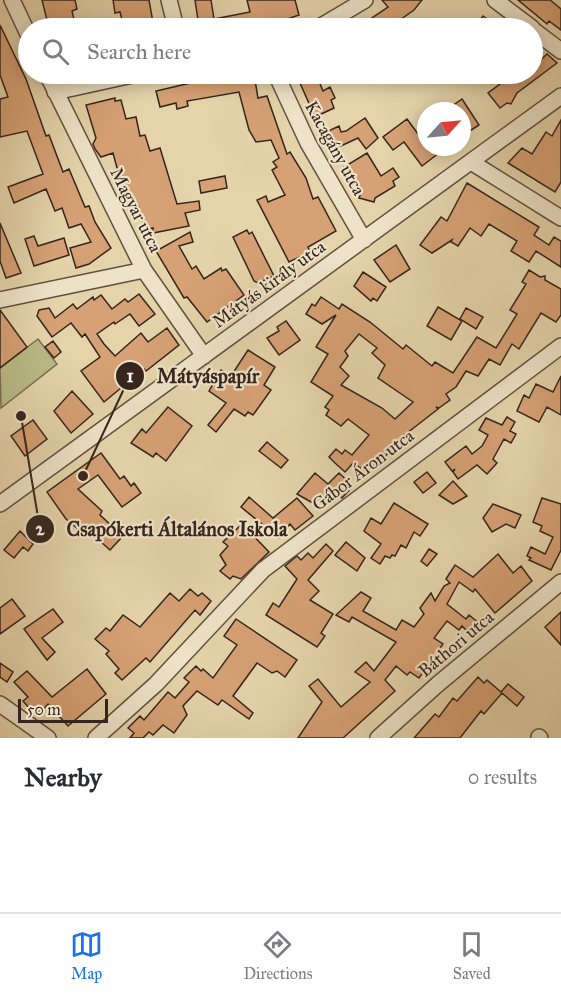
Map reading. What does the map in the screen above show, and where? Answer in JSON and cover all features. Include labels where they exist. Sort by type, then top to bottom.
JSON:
[{"type":"street","points":[[12,0],[20,18]]},
{"type":"street","points":[[169,0],[174,18]]},
{"type":"street","points":[[335,18],[365,0]]},
{"type":"street","points":[[495,0],[518,18]]},
{"type":"street","points":[[543,37],[561,51]]},
{"type":"street","name":"Magyar utca","points":[[51,84],[144,270],[204,356]]},
{"type":"street","points":[[55,92],[91,84]]},
{"type":"street","name":"Kacagány utca","points":[[281,84],[312,150],[364,240]]},
{"type":"street","name":"Mátyás király utca","points":[[0,504],[561,96]]},
{"type":"street","points":[[471,162],[561,218]]},
{"type":"street","points":[[0,300],[144,270]]},
{"type":"street","name":"Gábor Áron utca","points":[[96,738],[156,684],[263,570],[561,346]]},
{"type":"street","name":"Báthori utca","points":[[378,738],[438,684],[561,582]]},
{"type":"street","points":[[0,704],[48,738]]},
{"type":"green space","points":[[38,339],[57,364],[1,408],[0,368]]},
{"type":"building","points":[[42,0],[75,0],[77,9],[72,11],[74,18],[46,18]]},
{"type":"building","points":[[113,0],[149,0],[152,18],[122,18],[120,12],[115,13]]},
{"type":"building","points":[[195,0],[211,0],[214,18],[198,18]]},
{"type":"building","points":[[247,0],[295,0],[299,15],[290,18],[219,18],[250,12]]},
{"type":"building","points":[[382,0],[422,0],[414,10],[403,18],[372,18],[388,7]]},
{"type":"building","points":[[518,0],[550,0],[561,9],[561,30],[549,21],[547,24],[543,18],[540,18]]},
{"type":"building","points":[[0,25],[18,62],[18,84],[28,84],[46,136],[49,135],[63,172],[69,169],[85,207],[89,206],[95,222],[111,248],[89,264],[76,268],[70,248],[91,242],[81,224],[69,228],[62,208],[55,211],[46,189],[14,203],[8,187],[43,174],[27,131],[0,137],[0,99],[8,97],[0,75]]},
{"type":"building","points":[[547,54],[557,63],[543,74],[543,58]]},
{"type":"building","points":[[186,84],[256,84],[258,98],[267,96],[287,154],[290,152],[306,178],[313,199],[318,197],[336,231],[308,247],[310,252],[289,262],[257,200],[266,196],[268,202],[285,195],[272,170],[277,167],[273,162],[279,158],[271,140],[256,142],[249,130],[239,92],[187,101],[188,106],[177,109],[176,103],[160,107],[156,91]]},
{"type":"building","points":[[300,84],[320,84],[323,91],[330,87],[335,98],[331,100],[334,108],[315,117]]},
{"type":"building","points":[[500,84],[529,84],[517,93],[511,104],[507,103],[500,108],[488,93]]},
{"type":"building","points":[[115,98],[115,101],[121,100],[126,119],[136,117],[140,136],[145,135],[150,151],[160,148],[177,204],[199,201],[200,210],[185,213],[189,226],[153,233],[153,228],[145,230],[138,205],[129,207],[123,178],[120,179],[113,153],[101,157],[95,149],[93,144],[96,138],[86,105]]},
{"type":"building","points":[[471,113],[479,125],[471,130]]},
{"type":"building","points":[[365,118],[378,138],[366,149],[358,138],[330,151],[322,134],[339,126],[341,132],[346,131]]},
{"type":"building","points":[[407,119],[417,133],[417,156],[435,156],[422,166],[404,142],[393,150],[383,137]]},
{"type":"building","points":[[561,120],[561,182],[555,192],[508,163],[522,148],[532,154],[546,132],[552,136]]},
{"type":"building","points":[[367,153],[381,176],[393,168],[399,177],[393,181],[395,186],[375,198],[374,202],[359,198],[360,195],[344,167]]},
{"type":"building","points":[[225,176],[227,188],[201,193],[199,181]]},
{"type":"building","points":[[467,183],[539,227],[534,235],[549,245],[554,237],[561,241],[561,267],[536,251],[529,262],[511,251],[517,241],[489,224],[481,236],[470,228],[458,246],[451,242],[452,240],[432,253],[420,245],[441,217],[447,221]]},
{"type":"building","points":[[0,223],[21,273],[6,278],[0,261]]},
{"type":"building","points":[[247,230],[249,234],[252,232],[274,276],[258,283],[254,281],[233,237]]},
{"type":"building","points":[[190,232],[193,242],[179,246],[192,269],[196,266],[204,279],[221,268],[222,271],[226,269],[244,295],[207,322],[187,297],[184,298],[156,251]]},
{"type":"building","points":[[34,236],[38,246],[64,238],[69,255],[34,266],[25,239]]},
{"type":"building","points":[[396,245],[410,269],[390,282],[374,260]]},
{"type":"building","points":[[529,270],[540,277],[545,276],[545,280],[561,289],[561,315],[556,322],[541,313],[519,349],[512,344],[500,365],[489,359],[478,376],[466,371],[456,387],[446,394],[450,400],[439,408],[436,407],[438,409],[402,437],[383,459],[380,456],[368,473],[353,463],[345,472],[329,457],[336,449],[342,454],[345,450],[352,455],[369,435],[348,419],[341,426],[326,415],[329,410],[325,407],[333,396],[311,382],[328,354],[316,347],[336,315],[322,324],[306,314],[312,304],[315,306],[321,297],[339,309],[342,304],[370,322],[403,349],[406,345],[432,366],[435,362],[453,373],[477,337],[496,348],[517,314],[510,310],[526,284],[522,282]],"holes":[[[359,334],[377,348],[372,353],[385,365],[378,378],[413,402],[395,419],[382,408],[341,385],[349,376],[340,367],[348,356],[345,351]]]},
{"type":"building","points":[[363,272],[386,287],[377,301],[373,298],[371,301],[354,286]]},
{"type":"building","points":[[139,294],[155,314],[139,326],[130,314],[115,324],[114,322],[97,334],[104,344],[115,356],[141,333],[148,342],[167,328],[179,345],[146,371],[144,369],[104,402],[81,371],[100,357],[85,334],[82,337],[71,323],[52,337],[37,316],[39,310],[49,308],[55,318],[73,304],[77,309],[93,297],[94,300],[101,295],[112,309],[125,299],[128,302]]},
{"type":"building","points":[[438,307],[462,321],[451,340],[427,326]]},
{"type":"building","points":[[466,308],[483,317],[476,329],[460,319]]},
{"type":"building","points":[[0,310],[27,347],[0,368]]},
{"type":"building","points":[[286,321],[300,340],[279,355],[267,338],[279,331],[277,327]]},
{"type":"building","points":[[53,341],[61,352],[54,358],[45,347]]},
{"type":"building","points":[[248,350],[275,367],[264,385],[271,390],[253,415],[248,412],[245,416],[234,409],[216,432],[208,425],[226,403],[209,391],[221,370],[231,376]]},
{"type":"building","points":[[561,376],[561,415],[547,407],[539,422],[517,411],[524,395],[529,398],[536,384],[553,392]]},
{"type":"building","points":[[72,391],[93,414],[71,433],[54,411]]},
{"type":"building","points":[[168,407],[192,426],[166,461],[156,453],[153,457],[131,443],[142,429],[146,433]]},
{"type":"building","points":[[507,417],[515,422],[510,431],[516,434],[511,443],[504,439],[493,459],[497,463],[487,474],[477,465],[458,479],[453,472],[455,469],[452,471],[445,462],[466,446],[472,454],[482,446],[488,435],[479,430],[486,418],[502,425]]},
{"type":"building","points":[[33,420],[47,439],[25,456],[11,436]]},
{"type":"building","points":[[267,442],[288,460],[281,468],[259,451]]},
{"type":"building","points":[[101,453],[120,479],[124,476],[131,486],[134,483],[141,493],[122,507],[98,475],[78,489],[102,511],[100,515],[123,536],[110,550],[82,525],[78,529],[66,519],[47,492]]},
{"type":"building","points":[[427,472],[436,483],[423,493],[414,482]]},
{"type":"building","points":[[315,473],[328,484],[339,473],[353,486],[342,498],[332,490],[318,506],[297,494]]},
{"type":"building","points":[[453,481],[467,496],[453,504],[439,495]]},
{"type":"building","points":[[249,497],[273,518],[297,498],[313,516],[295,530],[290,524],[279,538],[241,507]]},
{"type":"building","points":[[542,498],[561,504],[561,550],[551,570],[529,560],[531,558],[527,556],[531,547],[545,554],[553,537],[540,531],[542,526],[533,522]]},
{"type":"building","points":[[394,503],[428,524],[420,536],[414,532],[406,548],[401,545],[395,556],[392,555],[390,558],[385,556],[380,564],[371,558],[381,544],[364,531],[371,518],[381,524]]},
{"type":"building","points":[[493,504],[521,515],[515,528],[506,524],[492,532],[483,518]]},
{"type":"building","points":[[242,524],[269,552],[241,579],[233,576],[230,579],[220,571],[226,565],[220,555],[228,546],[223,542]]},
{"type":"building","points":[[20,531],[33,544],[28,551],[23,547],[14,558],[4,550]]},
{"type":"building","points":[[346,542],[365,558],[357,571],[335,555]]},
{"type":"building","points":[[326,544],[333,551],[308,580],[319,591],[310,600],[333,614],[321,633],[325,636],[317,647],[266,615],[273,603],[279,607],[297,579],[285,566],[297,556],[301,560],[308,553],[313,558]]},
{"type":"building","points":[[429,549],[437,554],[427,566],[421,561]]},
{"type":"building","points":[[498,554],[513,573],[521,566],[532,581],[495,613],[475,589],[473,592],[459,582],[447,604],[466,619],[469,615],[479,623],[470,634],[462,626],[459,630],[447,621],[434,638],[443,644],[419,678],[410,672],[407,675],[396,666],[385,680],[395,691],[343,738],[298,738],[322,702],[309,686],[318,679],[341,707],[370,682],[355,672],[366,662],[374,671],[396,642],[352,617],[349,622],[336,615],[361,592],[371,598],[363,611],[396,630],[402,620],[414,627],[424,614],[420,608],[431,593],[435,601],[444,586],[450,583],[446,579],[455,565],[473,577]]},
{"type":"building","points":[[190,589],[198,596],[202,593],[211,601],[200,615],[195,610],[150,662],[146,658],[122,680],[115,673],[119,669],[106,654],[109,651],[95,639],[106,628],[110,631],[123,615],[140,627],[170,593],[179,601]]},
{"type":"building","points":[[12,599],[25,616],[0,634],[0,608]]},
{"type":"building","points":[[53,609],[63,622],[42,638],[55,652],[47,660],[24,629]]},
{"type":"building","points":[[561,612],[561,645],[545,627]]},
{"type":"building","points":[[236,619],[297,660],[285,677],[277,671],[272,673],[257,663],[233,696],[253,713],[249,719],[222,700],[218,705],[197,691],[183,706],[187,715],[174,733],[163,725],[153,735],[149,732],[143,738],[130,738],[134,733],[128,728],[140,716],[144,720],[168,692],[175,698],[189,682],[184,678],[196,666],[213,678],[237,645],[224,636]]},
{"type":"building","points":[[0,663],[13,672],[7,682],[0,677]]},
{"type":"building","points":[[87,669],[106,694],[68,726],[48,704],[40,713],[34,707],[31,710],[23,701],[28,697],[14,682],[27,671],[52,697]]},
{"type":"building","points":[[478,677],[484,683],[487,680],[501,692],[508,684],[524,697],[517,706],[502,693],[484,714],[481,711],[460,738],[414,738],[435,714],[439,717],[453,698],[457,701]]},
{"type":"place","name":"Csapókerti Általános Iskola","points":[[21,416]]},
{"type":"place","name":"Mátyáspapír","points":[[83,476]]}]
